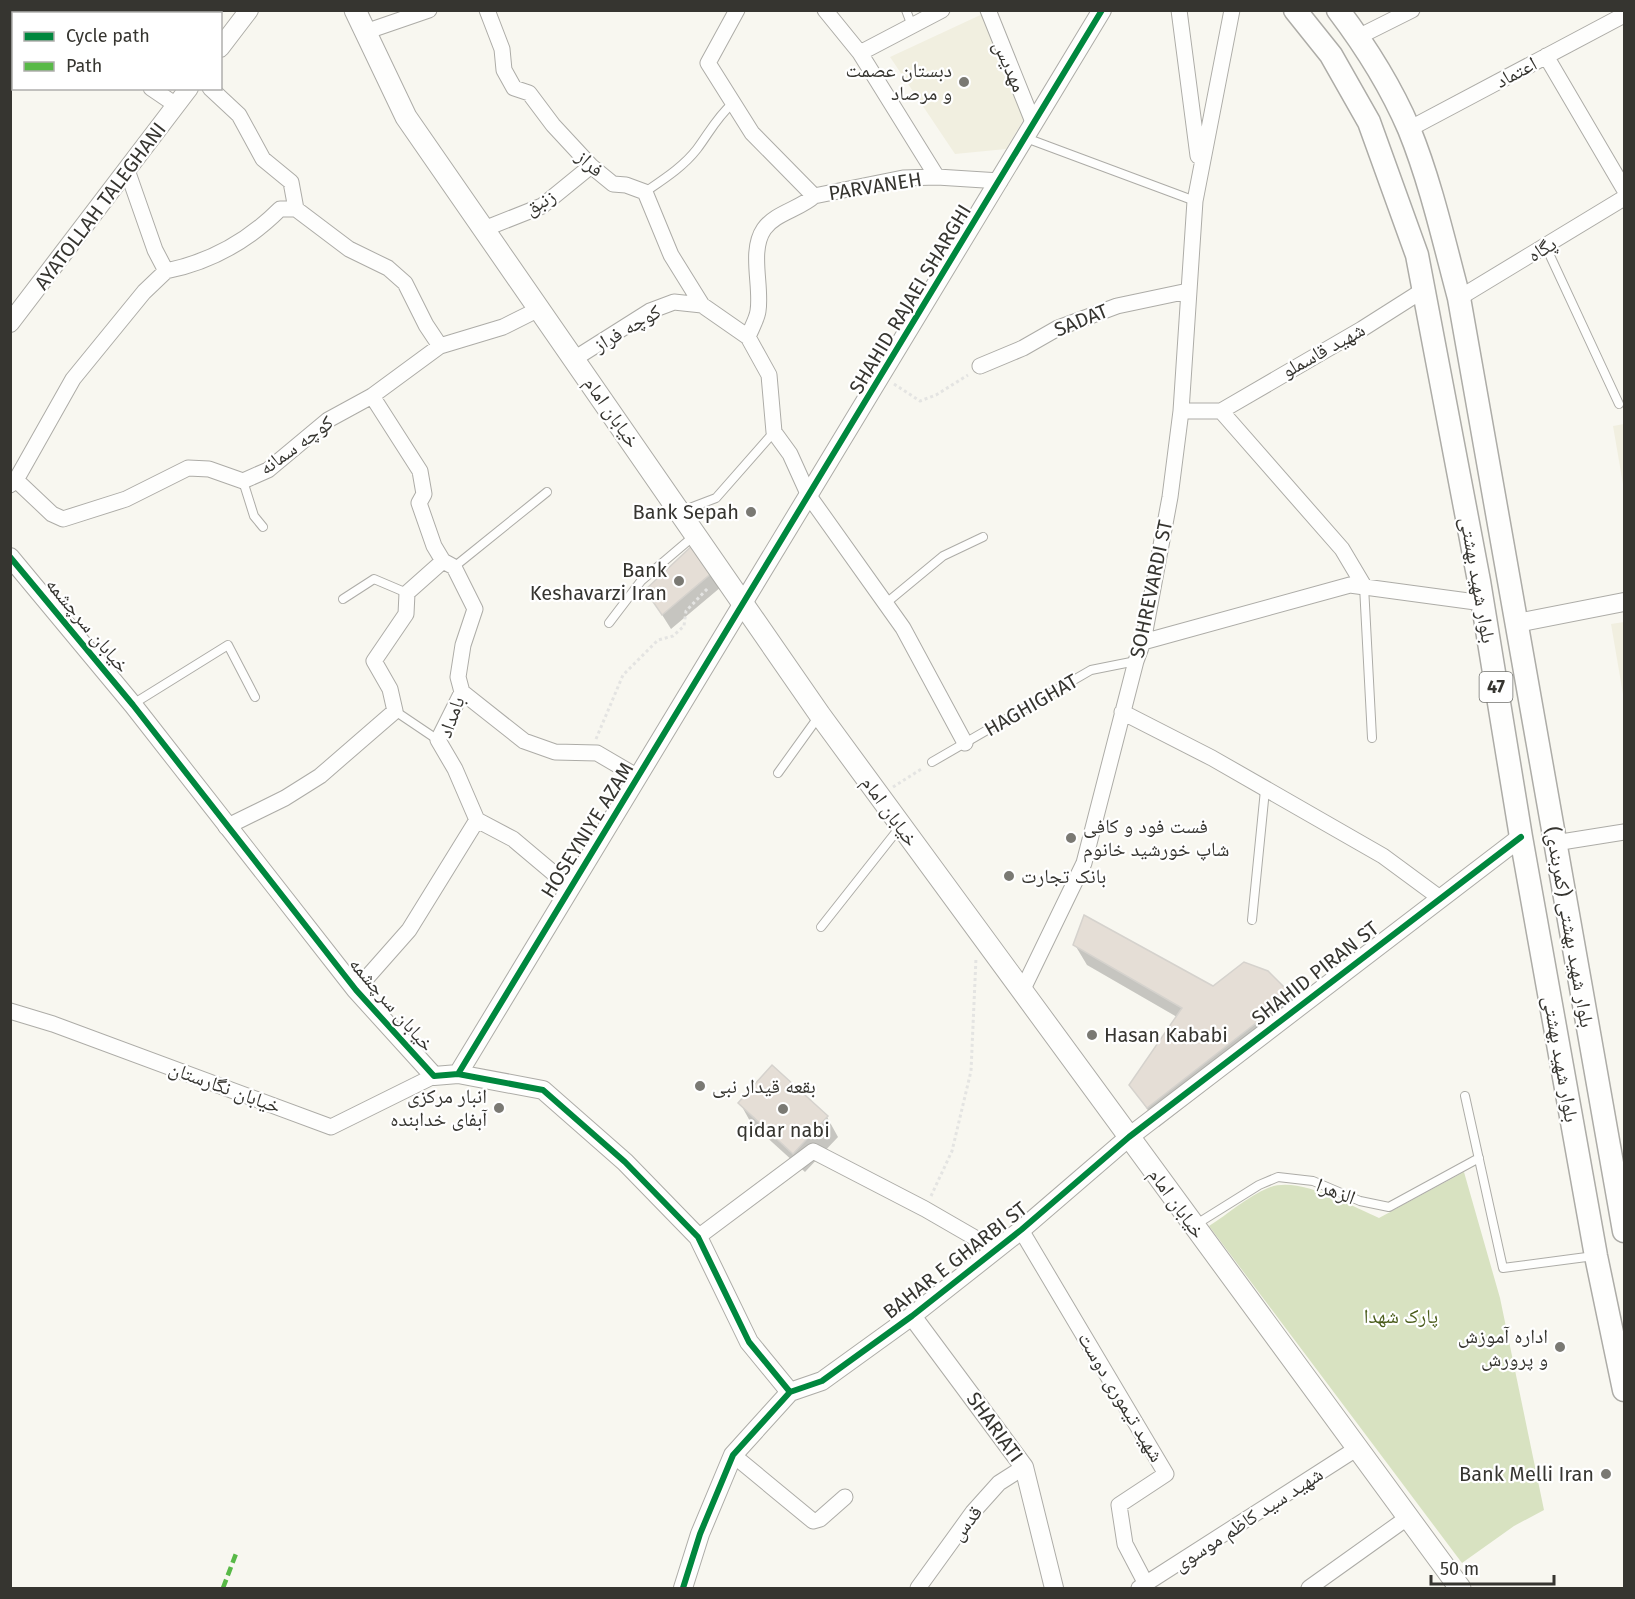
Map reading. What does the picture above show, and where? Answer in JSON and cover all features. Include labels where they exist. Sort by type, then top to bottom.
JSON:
[{"type":"main road","name":"خیابان امام","points":[[355,10],[406,117],[820,715],[1460,1588]]},
{"type":"main road","name":"بلوار شهید بهشتی","points":[[1295,10],[1331,55],[1369,122],[1404,212],[1425,289],[1483,603],[1521,837],[1596,1256],[1624,1390]]},
{"type":"main road","name":"بلوار شهید بهشتی","points":[[1338,10],[1358,37],[1409,129],[1429,189],[1459,298],[1519,633]]},
{"type":"main road","points":[[1489,649],[1502,656],[1511,653],[1519,633]]},
{"type":"main road","name":"بلوار شهید بهشتی (کمربندی)","points":[[1519,633],[1624,1231]]},
{"type":"street","points":[[222,43],[249,10]]},
{"type":"street","points":[[365,32],[429,10]]},
{"type":"street","name":"فراز","points":[[487,10],[502,49],[504,70],[514,88],[530,93],[553,125],[591,166],[613,184],[626,185],[645,192]]},
{"type":"street","points":[[737,10],[708,63],[752,133],[814,196]]},
{"type":"street","points":[[825,10],[860,53],[937,177]]},
{"type":"street","points":[[860,53],[942,10]]},
{"type":"street","name":"مهدیس","points":[[988,10],[1030,130]]},
{"type":"street","name":"SHAHID RAJAEI SHARGHI","points":[[745,604],[1102,10]]},
{"type":"street","name":"SOHREVARDI ST","points":[[1179,10],[1200,168]]},
{"type":"street","name":"SOHREVARDI ST","points":[[1022,991],[1084,863],[1122,712],[1143,642],[1170,497],[1181,411],[1195,201],[1232,10]]},
{"type":"street","points":[[1358,37],[1412,10]]},
{"type":"street","name":"اعتماد","points":[[1409,129],[1624,15]]},
{"type":"street","points":[[1546,56],[1624,189]]},
{"type":"street","points":[[154,90],[176,105]]},
{"type":"street","name":"AYATOLLAH TALEGHANI","points":[[10,323],[187,90]]},
{"type":"street","points":[[212,90],[239,115],[263,159],[291,182],[296,208]]},
{"type":"street","name":"زنبق","points":[[484,229],[542,206],[591,166]]},
{"type":"street","points":[[127,170],[155,250],[166,271]]},
{"type":"street","name":"PARVANEH","points":[[748,337],[758,312],[758,248],[764,229],[773,220],[805,204],[814,196],[903,177],[1000,181]]},
{"type":"street","points":[[645,192],[671,255],[702,305],[748,337],[769,375],[774,432],[790,454],[809,496],[885,604],[922,662],[965,743]]},
{"type":"street","name":"پگاه","points":[[1459,298],[1546,248],[1624,198]]},
{"type":"street","points":[[13,483],[74,379],[144,292],[166,271],[208,260],[239,243],[262,227],[280,209],[296,208],[349,249],[388,268],[405,283],[426,325],[440,346]]},
{"type":"street","name":"شهید قاسملو","points":[[1221,411],[1362,329],[1425,289]]},
{"type":"street","name":"SADAT","points":[[980,366],[1023,348],[1058,328],[1117,306],[1188,291]]},
{"type":"street","name":"کوچه فراز","points":[[574,358],[650,311],[674,302],[702,305]]},
{"type":"street","name":"کوچه سمانه","points":[[13,483],[52,514],[63,519],[126,500],[188,468],[209,469],[243,481],[268,470],[328,420],[372,396],[440,346],[503,327],[539,309]]},
{"type":"street","name":"بامداد","points":[[372,396],[420,471],[424,494],[418,503],[434,546],[448,564],[475,609],[463,645],[459,677],[462,692],[438,740],[455,769],[477,820]]},
{"type":"street","points":[[1181,411],[1221,411],[1342,549],[1364,586]]},
{"type":"street","name":"خیابان سرچشمه","points":[[10,557],[132,705],[356,990],[434,1076],[458,1074],[543,1090],[625,1162],[698,1237],[749,1342],[790,1392]]},
{"type":"street","points":[[226,827],[285,798],[320,776],[394,711],[390,688],[374,661],[406,614],[407,593],[448,564]]},
{"type":"street","points":[[1143,642],[1350,585],[1483,603]]},
{"type":"street","points":[[1519,633],[1549,615],[1624,602]]},
{"type":"street","name":"HOSEYNIYE AZAM","points":[[458,1074],[570,887],[745,604]]},
{"type":"street","points":[[462,692],[524,741],[555,752],[573,754],[591,752],[638,777]]},
{"type":"street","points":[[1122,712],[1212,758],[1383,856],[1440,898]]},
{"type":"street","points":[[356,990],[409,930],[477,820],[513,839],[570,887]]},
{"type":"street","points":[[1555,843],[1624,832]]},
{"type":"street","name":"SHAHID PIRAN ST","points":[[1129,1137],[1521,837]]},
{"type":"street","name":"خیابان نگارستان","points":[[10,1011],[53,1024],[331,1126],[434,1076]]},
{"type":"street","name":"BAHAR E GHARBI ST","points":[[790,1392],[822,1381],[912,1316],[1021,1230],[1129,1137]]},
{"type":"street","points":[[698,1237],[813,1151],[925,1209],[996,1250]]},
{"type":"street","name":"شهید تیموری دوست","points":[[1021,1230],[1166,1474],[1119,1505],[1125,1544],[1143,1586]]},
{"type":"street","name":"SHARIATI","points":[[912,1316],[1024,1467],[1054,1588]]},
{"type":"street","points":[[683,1588],[700,1534],[733,1455],[790,1392]]},
{"type":"street","name":"شهید سید کاظم موسوی","points":[[1143,1586],[1356,1449]]},
{"type":"street","points":[[733,1455],[813,1521],[820,1519],[845,1497]]},
{"type":"street","name":"قدس","points":[[918,1588],[973,1512],[999,1483],[1024,1467]]},
{"type":"street","points":[[1309,1588],[1407,1518]]},
{"type":"lane","points":[[906,10],[912,26]]},
{"type":"lane","points":[[645,192],[675,172],[697,149],[723,112],[732,104]]},
{"type":"lane","points":[[1030,130],[1195,201]]},
{"type":"lane","points":[[1546,248],[1619,404]]},
{"type":"lane","points":[[681,512],[716,498],[774,432]]},
{"type":"lane","points":[[243,481],[254,516],[263,528]]},
{"type":"lane","points":[[448,564],[547,492]]},
{"type":"lane","points":[[609,623],[641,580],[696,534]]},
{"type":"lane","points":[[885,604],[944,556],[983,537]]},
{"type":"lane","points":[[343,599],[374,579],[407,593]]},
{"type":"lane","points":[[1364,586],[1372,738]]},
{"type":"lane","points":[[132,705],[228,645],[255,697]]},
{"type":"lane","name":"HAGHIGHAT","points":[[932,762],[1091,670],[1136,661]]},
{"type":"lane","points":[[394,711],[438,740]]},
{"type":"lane","points":[[778,773],[820,715]]},
{"type":"lane","points":[[1252,920],[1265,790]]},
{"type":"lane","points":[[821,927],[901,826]]},
{"type":"lane","points":[[1465,1096],[1503,1268],[1596,1256]]},
{"type":"lane","name":"الزهرا","points":[[1194,1226],[1259,1185],[1278,1177],[1313,1181],[1360,1201],[1389,1207],[1479,1158]]},
{"type":"path","points":[[882,375],[920,401],[936,395],[980,366]]},
{"type":"path","points":[[591,752],[623,675],[658,640],[673,636],[684,626],[686,611],[700,594],[725,575]]},
{"type":"path","points":[[880,796],[932,762]]},
{"type":"path","points":[[925,1209],[952,1151],[971,1071],[976,955],[984,939]]},
{"type":"shaded area","name":"دبستان عصمت و مرصاد","points":[[989,11],[997,11],[1031,107],[1006,149],[955,154],[890,57]]},
{"type":"shaded area","points":[[1624,424],[1624,490],[1613,426]]},
{"type":"shaded area","points":[[1624,622],[1624,700],[1611,624]]},
{"type":"green space","name":"پارک شهدا","points":[[1464,1172],[1500,1298],[1544,1510],[1514,1526],[1462,1563],[1209,1226],[1253,1196],[1280,1185],[1309,1189],[1324,1194],[1379,1218]]},
{"type":"building","name":"Bank Keshavarzi Iran","points":[[695,543],[714,571],[662,615],[645,590]]},
{"type":"building","points":[[1084,915],[1213,986],[1244,962],[1268,971],[1292,995],[1147,1108],[1129,1085],[1182,1008],[1073,945]]},
{"type":"building","name":"qidar nabi","points":[[772,1065],[828,1116],[793,1154],[738,1103]]},
{"type":"marked path","points":[[223,1588],[237,1551]]},
{"type":"cycle path","points":[[458,1074],[1102,10]]},
{"type":"cycle path","points":[[10,557],[133,705],[356,990],[434,1076],[458,1074],[543,1090],[625,1162],[698,1237],[749,1342],[790,1392]]},
{"type":"cycle path","points":[[683,1588],[700,1534],[733,1455],[790,1392],[822,1381],[912,1316],[1021,1230],[1129,1137],[1521,837]]},
{"type":"place","name":"دبستان عصمت و مرصاد","points":[[964,82]]},
{"type":"place","name":"Bank Sepah","points":[[751,512]]},
{"type":"place","name":"Bank Keshavarzi Iran","points":[[679,581]]},
{"type":"place","name":"فست فود و کافی شاپ خورشید خانوم","points":[[1071,838]]},
{"type":"place","name":"بانک تجارت","points":[[1009,876]]},
{"type":"place","name":"Hasan Kababi","points":[[1092,1035]]},
{"type":"place","name":"بقعه قیدار نبی","points":[[700,1086]]},
{"type":"place","name":"انبار مرکزی آبفای خدابنده","points":[[499,1108]]},
{"type":"place","name":"qidar nabi","points":[[783,1109]]},
{"type":"place","name":"اداره آموزش و پرورش","points":[[1560,1347]]},
{"type":"place","name":"Bank Melli Iran","points":[[1606,1474]]}]
